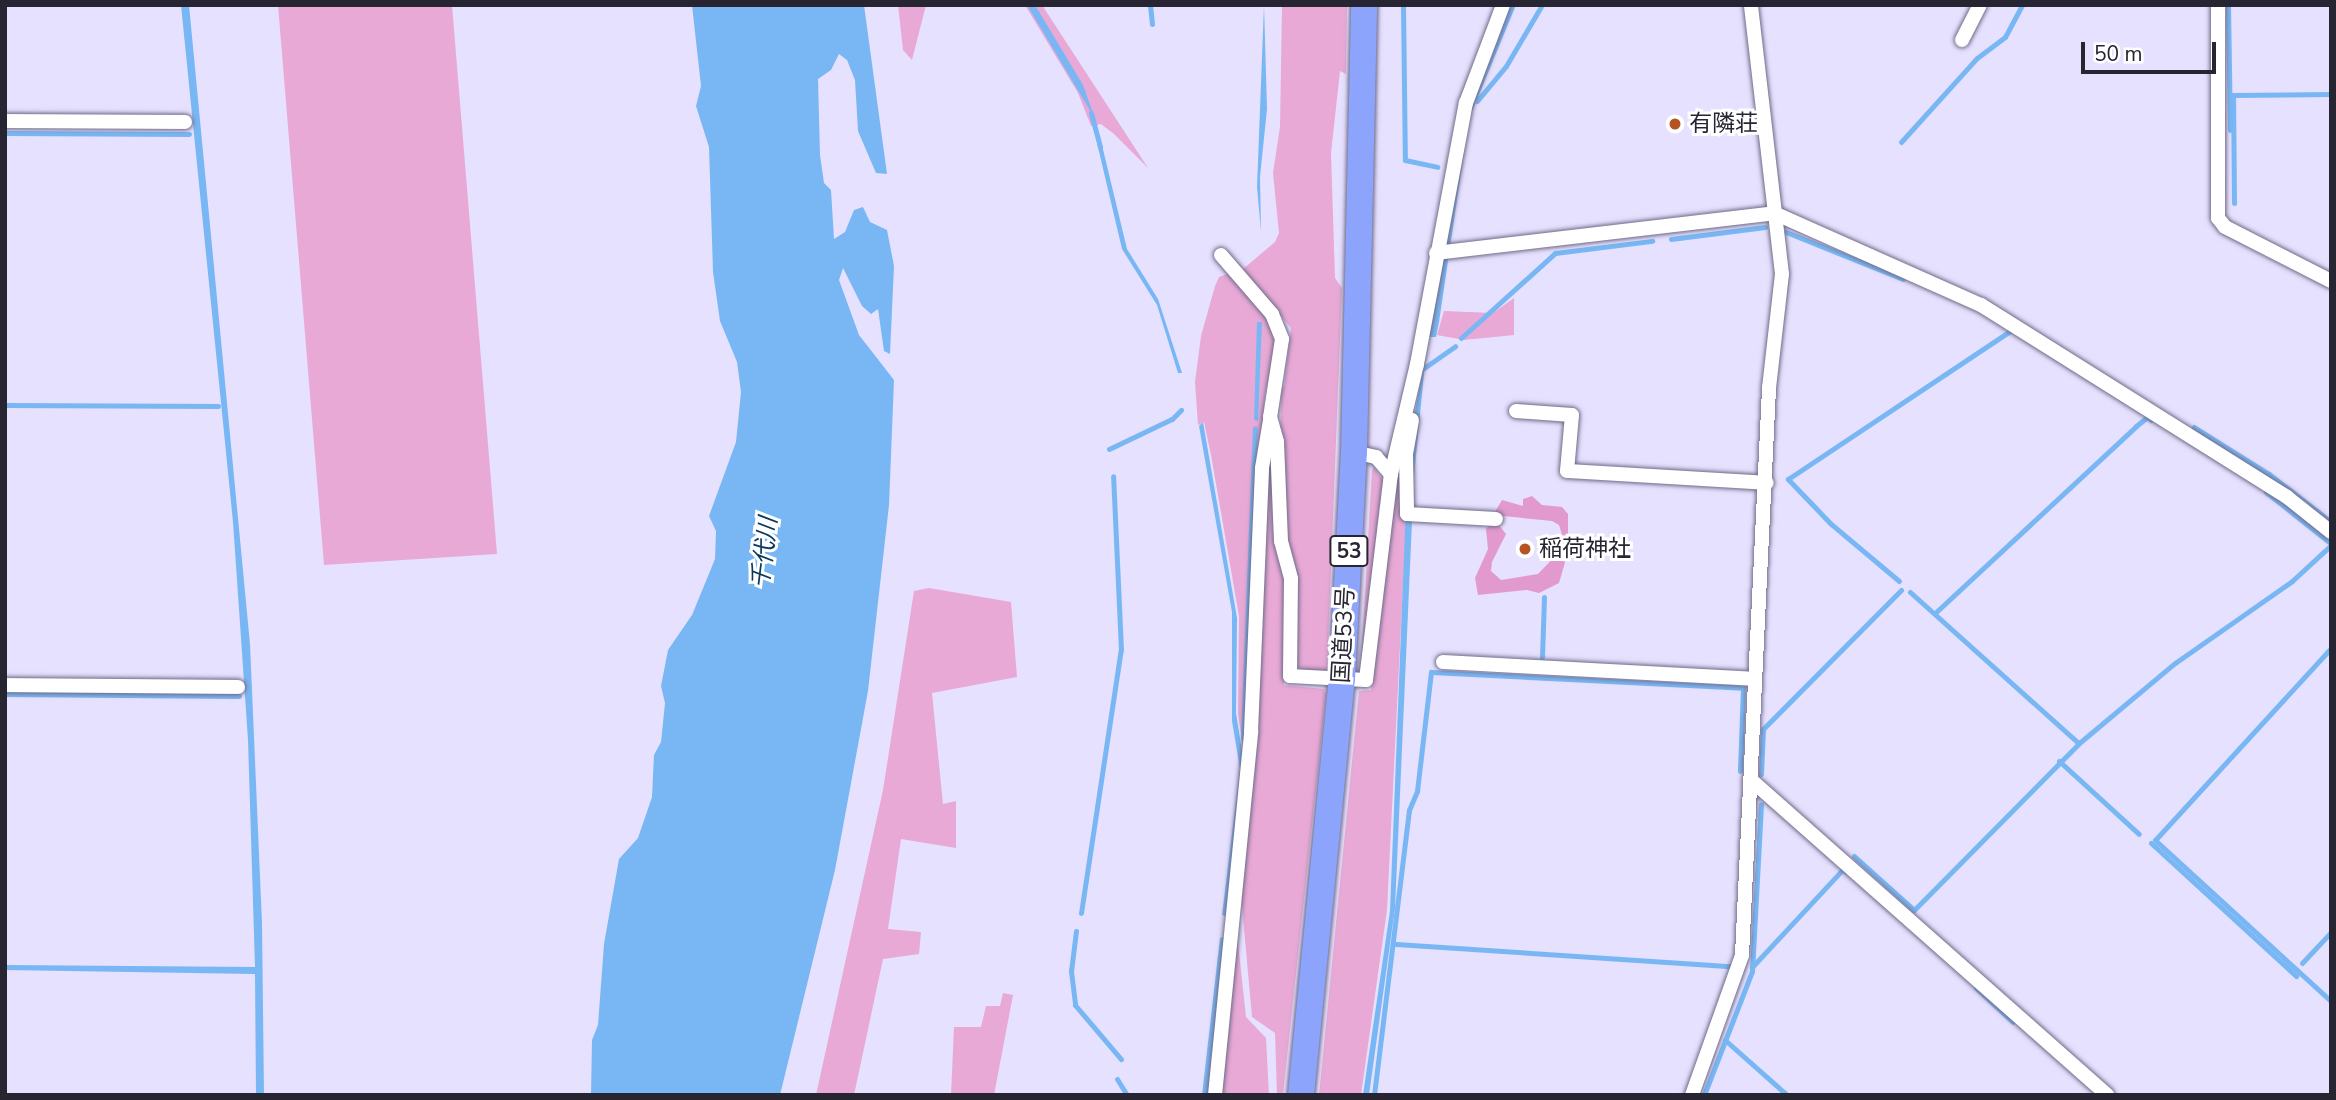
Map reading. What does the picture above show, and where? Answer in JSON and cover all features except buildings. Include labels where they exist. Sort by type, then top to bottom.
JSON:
[{"type":"highway","name":"国道53号","points":[[1301,1095],[1342,679],[1354,452],[1364,5]]},
{"type":"street","points":[[1270,416],[1276,442],[1281,541],[1291,579],[1290,676],[1366,680],[1391,474],[1412,381],[1466,103],[1503,5]]},
{"type":"street","points":[[1692,1095],[1742,955],[1753,679],[1767,483],[1769,388],[1782,274],[1751,5]]},
{"type":"street","points":[[1962,40],[1980,5]]},
{"type":"street","points":[[2218,5],[2218,218],[2225,227],[2331,281]]},
{"type":"street","points":[[5,121],[186,122]]},
{"type":"street","points":[[1436,253],[1774,213],[1981,305],[2287,496],[2331,532]]},
{"type":"street","points":[[1214,1095],[1249,758],[1262,468],[1282,339],[1272,314],[1221,256]]},
{"type":"street","points":[[1412,381],[1415,401],[1406,454],[1405,511],[1496,519]]},
{"type":"street","points":[[1516,411],[1572,415],[1567,471],[1767,483]]},
{"type":"street","points":[[1354,452],[1376,457],[1391,474]]},
{"type":"street","points":[[1443,662],[1753,679]]},
{"type":"street","points":[[5,685],[238,687]]},
{"type":"street","points":[[1750,779],[2108,1095]]},
{"type":"shaded area","points":[[278,5],[452,5],[497,554],[324,565]]},
{"type":"shaded area","points":[[898,5],[926,5],[912,60],[903,50]]},
{"type":"shaded area","points":[[1025,5],[1042,5],[1148,168],[1101,124],[1091,126],[1078,93]]},
{"type":"shaded area","points":[[1282,5],[1347,5],[1346,74],[1340,71],[1331,153],[1335,278],[1342,288],[1327,671],[1304,670],[1296,665],[1280,449],[1281,398],[1276,397],[1276,388],[1284,387],[1291,328],[1243,269],[1275,242],[1279,233],[1273,173],[1280,127]]},
{"type":"shaded area","points":[[1230,273],[1269,319],[1276,344],[1265,394],[1256,498],[1245,760],[1238,714],[1239,616],[1204,422],[1198,425],[1195,382],[1201,336],[1215,286],[1219,277]]},
{"type":"shaded area","points":[[1514,298],[1514,335],[1464,340],[1437,335],[1444,311],[1493,313]]},
{"type":"shaded area","points":[[1412,402],[1387,910],[1361,1095],[1319,1095],[1359,691],[1371,690],[1387,523]]},
{"type":"shaded area","points":[[1270,441],[1287,593],[1284,685],[1324,689],[1326,694],[1283,1095],[1277,1095],[1275,1033],[1252,1017],[1241,895]]},
{"type":"shaded area","points":[[1374,467],[1384,482],[1361,664],[1372,470]]},
{"type":"shaded area","points":[[1532,496],[1542,505],[1562,507],[1568,514],[1568,552],[1559,583],[1539,593],[1527,590],[1478,595],[1475,578],[1488,549],[1486,529],[1491,523],[1498,524],[1506,534],[1492,562],[1491,571],[1501,580],[1538,574],[1560,551],[1563,538],[1559,525],[1552,521],[1493,515],[1502,500],[1523,506],[1523,499]]},
{"type":"shaded area","points":[[929,588],[1011,602],[1017,677],[932,693],[943,804],[956,801],[956,848],[901,839],[888,929],[921,932],[919,954],[883,959],[854,1095],[816,1095],[883,790],[914,591]]},
{"type":"shaded area","points":[[1237,933],[1246,1017],[1266,1038],[1269,1095],[1219,1095]]},
{"type":"shaded area","points":[[1003,993],[1013,995],[994,1095],[951,1095],[954,1027],[981,1027],[986,1006],[1000,1006]]},
{"type":"water","points":[[181,5],[189,5],[250,644],[262,923],[264,1095],[256,1095],[255,974],[5,970],[5,965],[255,967],[248,740],[233,522]]},
{"type":"water","name":"千代川","points":[[692,5],[864,5],[887,174],[876,173],[858,131],[855,80],[847,60],[839,54],[831,70],[818,79],[820,155],[824,183],[831,190],[834,239],[845,232],[854,210],[863,207],[870,222],[887,230],[894,266],[890,354],[884,351],[878,309],[871,314],[862,306],[843,268],[839,280],[859,335],[894,380],[889,505],[868,691],[835,870],[780,1095],[591,1095],[592,1040],[598,1025],[604,944],[619,859],[638,838],[652,797],[654,755],[661,742],[665,703],[661,686],[668,650],[692,615],[715,559],[716,531],[709,516],[736,442],[741,392],[737,362],[720,321],[713,272],[709,147],[696,106],[701,86]]},
{"type":"water","points":[[1027,5],[1035,5],[1083,85],[1095,119]]},
{"type":"water","points":[[1264,5],[1267,109],[1260,177],[1261,232],[1257,187]]},
{"type":"water","points":[[1510,5],[1516,5],[1469,119],[1439,322],[1436,337],[1429,337],[1467,113]]},
{"type":"water","points":[[1101,141],[1127,249],[1158,299],[1182,373],[1178,373],[1157,305],[1122,249],[1097,143]]},
{"type":"water","points":[[1257,322],[1262,322],[1258,421],[1254,420]]},
{"type":"water","points":[[1427,343],[1414,476],[1395,908],[1369,1095],[1363,1095],[1390,911],[1408,453]]},
{"type":"water","points":[[1203,422],[1237,618],[1236,713],[1242,751],[1228,917],[1222,915],[1240,769],[1232,721],[1232,612],[1199,426]]},
{"type":"water","points":[[1227,936],[1209,1095],[1202,1095],[1220,938]]},
{"type":"waterway","points":[[1150,5],[1152,24]]},
{"type":"waterway","points":[[1403,5],[1405,160],[1437,167]]},
{"type":"waterway","points":[[1477,101],[1506,66],[1542,5]]},
{"type":"waterway","points":[[1901,142],[1977,58],[2005,37],[2022,5]]},
{"type":"waterway","points":[[2228,5],[2230,130]]},
{"type":"waterway","points":[[2234,203],[2233,95],[2331,94]]},
{"type":"waterway","points":[[1091,113],[1100,147]]},
{"type":"waterway","points":[[5,133],[189,134]]},
{"type":"waterway","points":[[1671,239],[1765,227]]},
{"type":"waterway","points":[[1786,232],[1903,279]]},
{"type":"waterway","points":[[1461,338],[1555,253],[1652,241]]},
{"type":"waterway","points":[[1899,581],[1830,523],[1788,479],[2011,330]]},
{"type":"waterway","points":[[1424,368],[1455,346]]},
{"type":"waterway","points":[[5,405],[218,406]]},
{"type":"waterway","points":[[1109,449],[1172,419],[1181,410]]},
{"type":"waterway","points":[[1935,613],[2136,426],[2147,417],[2151,420]]},
{"type":"waterway","points":[[2194,427],[2269,474],[2331,522]]},
{"type":"waterway","points":[[1243,738],[1255,428]]},
{"type":"waterway","points":[[1081,913],[1121,650],[1113,476]]},
{"type":"waterway","points":[[2266,492],[2329,542]]},
{"type":"waterway","points":[[1854,856],[1914,910],[2078,744],[2175,663],[2292,581],[2331,545]]},
{"type":"waterway","points":[[1761,774],[1763,729],[1901,590]]},
{"type":"waterway","points":[[1910,592],[2078,743]]},
{"type":"waterway","points":[[1542,657],[1544,597]]},
{"type":"waterway","points":[[2331,648],[2155,840],[2331,1001]]},
{"type":"waterway","points":[[1374,1095],[1409,810],[1417,791],[1431,672],[1743,688],[1740,771]]},
{"type":"waterway","points":[[5,694],[239,696]]},
{"type":"waterway","points":[[2059,761],[2139,834]]},
{"type":"waterway","points":[[1704,1095],[1752,971],[1761,804]]},
{"type":"waterway","points":[[2151,843],[2296,976]]},
{"type":"waterway","points":[[1752,967],[1843,869],[1846,872]]},
{"type":"waterway","points":[[1076,931],[1071,971],[1075,1005],[1121,1059]]},
{"type":"waterway","points":[[2302,963],[2331,932]]},
{"type":"waterway","points":[[1396,944],[1730,966]]},
{"type":"waterway","points":[[1976,988],[2013,1022]]},
{"type":"waterway","points":[[1725,1040],[1787,1095]]},
{"type":"waterway","points":[[1117,1079],[1127,1095]]},
{"type":"place","name":"有隣荘","points":[[1675,124]]},
{"type":"place","name":"稲荷神社","points":[[1525,549]]}]
